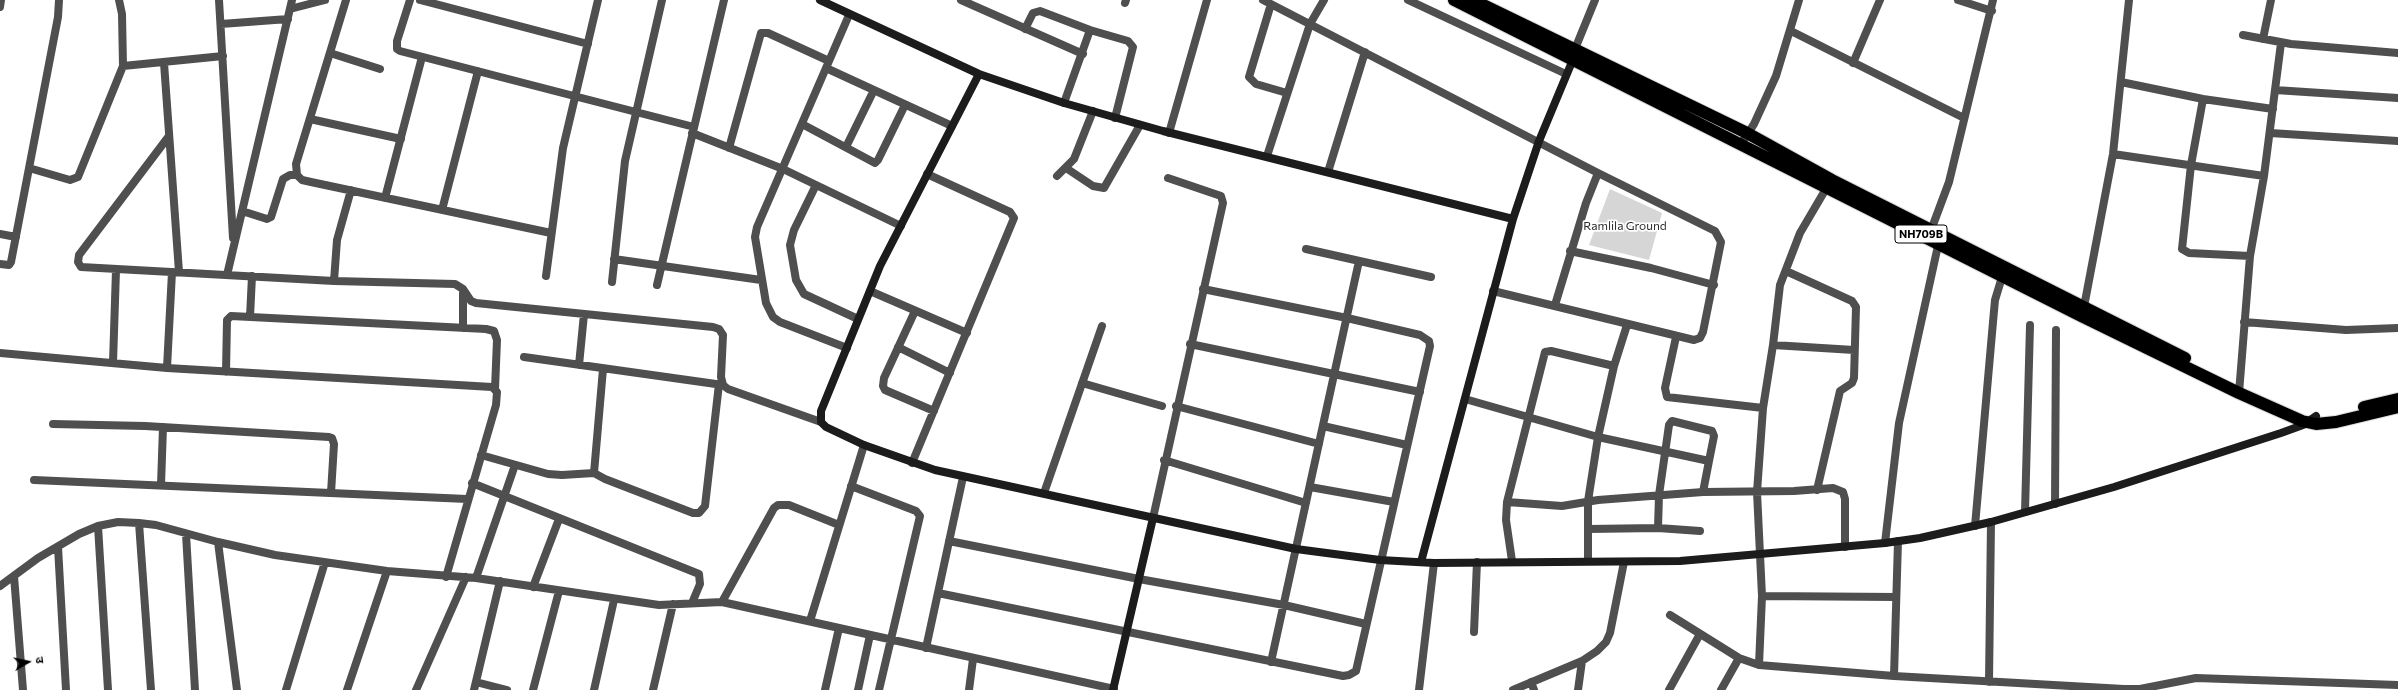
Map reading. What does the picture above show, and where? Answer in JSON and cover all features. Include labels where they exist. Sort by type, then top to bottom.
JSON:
[{"type":"highway","name":"NH709B","points":[[1454,0],[1575,53],[1747,133],[1935,236],[2083,312],[2240,389],[2304,413],[2312,419],[2336,422],[2398,407]]},
{"type":"highway","name":"NH709B","points":[[1473,0],[1575,53],[1741,144],[1935,236],[2002,277],[2083,312]]},
{"type":"highway","name":"NH709B","points":[[2312,419],[2344,413],[2398,399]]},
{"type":"street","points":[[0,7],[1,0]]},
{"type":"street","points":[[0,264],[9,265],[11,262],[58,17],[59,0]]},
{"type":"street","points":[[29,168],[70,180],[78,177],[123,66],[122,14],[119,0]]},
{"type":"street","points":[[219,0],[234,247]]},
{"type":"street","points":[[227,275],[292,0]]},
{"type":"street","points":[[290,9],[325,0]]},
{"type":"street","points":[[346,0],[296,164],[297,175],[302,180],[551,234]]},
{"type":"street","points":[[410,0],[396,45],[400,51],[575,95],[693,130],[729,148],[783,169],[901,226]]},
{"type":"street","points":[[420,0],[588,44]]},
{"type":"street","points":[[546,276],[563,148],[598,0]]},
{"type":"street","points":[[612,282],[625,162],[635,112],[662,0]]},
{"type":"street","points":[[657,285],[724,0]]},
{"type":"street","points":[[820,0],[849,15],[979,74],[1064,103],[1140,125],[1513,219]]},
{"type":"street","points":[[961,0],[1083,54]]},
{"type":"street","points":[[1169,132],[1207,0]]},
{"type":"street","points":[[1263,0],[1539,141],[1598,173],[1715,231],[1721,242],[1714,285],[1700,338],[1694,340],[1627,325],[1555,304],[1493,291]]},
{"type":"street","points":[[1267,156],[1310,24],[1324,0]]},
{"type":"street","points":[[1408,0],[1566,74]]},
{"type":"street","points":[[1421,562],[1513,219],[1539,141],[1595,0]]},
{"type":"street","points":[[1741,144],[1754,124],[1776,76],[1792,30],[1799,0]]},
{"type":"street","points":[[1853,63],[1880,0]]},
{"type":"street","points":[[1958,0],[1992,11]]},
{"type":"street","points":[[1885,542],[1899,423],[1935,236],[1994,0]]},
{"type":"street","points":[[2083,312],[2113,154],[2129,0]]},
{"type":"street","points":[[2263,39],[2271,0]]},
{"type":"street","points":[[1271,4],[1248,77],[1256,84],[1287,93]]},
{"type":"street","points":[[1025,29],[1033,13],[1040,11],[1090,30],[1128,41],[1133,46],[1116,118]]},
{"type":"street","points":[[847,348],[780,322],[773,317],[766,303],[755,237],[757,227],[849,15]]},
{"type":"street","points":[[221,24],[288,19]]},
{"type":"street","points":[[1064,103],[1083,54],[1090,30]]},
{"type":"street","points":[[1792,30],[1853,63],[1964,118]]},
{"type":"street","points":[[729,148],[761,33],[768,33],[874,90],[952,126]]},
{"type":"street","points":[[2243,35],[2280,43],[2398,54]]},
{"type":"street","points":[[2240,389],[2250,256],[2264,176],[2280,43]]},
{"type":"street","points":[[1328,172],[1365,52]]},
{"type":"street","points":[[330,53],[380,69]]},
{"type":"street","points":[[123,66],[223,56]]},
{"type":"street","points":[[385,198],[422,57]]},
{"type":"street","points":[[164,63],[175,272],[167,368]]},
{"type":"street","points":[[442,210],[478,71]]},
{"type":"street","points":[[821,422],[821,411],[870,291],[927,174],[979,74]]},
{"type":"street","points":[[2121,82],[2203,100],[2273,108]]},
{"type":"street","points":[[846,147],[874,90]]},
{"type":"street","points":[[2275,90],[2398,98]]},
{"type":"street","points":[[2203,100],[2191,165],[2182,248],[2189,253],[2250,256]]},
{"type":"street","points":[[802,124],[877,162],[905,104]]},
{"type":"street","points":[[1057,176],[1074,159],[1093,111]]},
{"type":"street","points":[[310,119],[401,139]]},
{"type":"street","points":[[1066,168],[1093,186],[1104,188],[1140,125]]},
{"type":"street","points":[[2270,133],[2398,141]]},
{"type":"street","points":[[169,136],[79,255],[78,262],[81,267],[334,281],[455,284],[463,289],[467,297],[476,303],[713,327],[719,330],[724,343],[721,384],[707,498],[703,511],[693,513],[605,479],[594,473],[555,475],[481,455]]},
{"type":"street","points":[[2113,154],[2264,176]]},
{"type":"street","points":[[1555,304],[1570,251],[1598,173]]},
{"type":"street","points":[[912,463],[1014,218],[1010,212],[927,174]]},
{"type":"street","points":[[242,211],[267,219],[272,217],[284,179],[290,175],[297,175]]},
{"type":"street","points":[[0,586],[79,534],[98,526],[118,522],[139,523],[275,555],[387,571],[500,581],[614,600],[673,604],[722,602],[1114,689],[1223,200],[1218,195],[1168,178]]},
{"type":"street","points":[[816,185],[794,230],[790,245],[796,280],[804,294],[858,319]]},
{"type":"street","points":[[1759,665],[1762,596],[1757,492],[1763,408],[1773,345],[1780,285],[1800,233],[1827,186]]},
{"type":"street","points":[[334,281],[337,240],[351,190]]},
{"type":"street","points":[[0,234],[16,237]]},
{"type":"street","points":[[1306,249],[1431,277]]},
{"type":"street","points":[[1570,251],[1651,268],[1714,285]]},
{"type":"street","points":[[614,259],[761,280]]},
{"type":"street","points":[[1271,662],[1360,261]]},
{"type":"street","points":[[113,363],[116,270]]},
{"type":"street","points":[[1786,271],[1854,304],[1856,310],[1854,381],[1840,391],[1817,490]]},
{"type":"street","points":[[250,317],[252,276]]},
{"type":"street","points":[[1975,526],[1994,315],[2002,277]]},
{"type":"street","points":[[463,289],[463,328]]},
{"type":"street","points":[[938,593],[1271,662],[1349,676],[1356,671],[1380,560],[1430,346],[1426,338],[1347,318],[1203,289]]},
{"type":"street","points":[[870,291],[967,333]]},
{"type":"street","points":[[915,311],[884,378],[883,386],[886,390],[934,411]]},
{"type":"street","points":[[579,365],[584,314]]},
{"type":"street","points":[[226,372],[228,318],[231,316],[490,329],[496,335],[496,405],[467,499],[446,577]]},
{"type":"street","points":[[2244,322],[2346,330],[2398,328]]},
{"type":"street","points":[[1588,560],[1588,501],[1598,437],[1614,366],[1627,325]]},
{"type":"street","points":[[2025,512],[2030,325]]},
{"type":"street","points":[[1044,493],[1102,326]]},
{"type":"street","points":[[2055,504],[2056,330]]},
{"type":"street","points":[[1676,337],[1665,388],[1667,398],[1763,408]]},
{"type":"street","points":[[1190,344],[1420,392]]},
{"type":"street","points":[[1773,345],[1854,350]]},
{"type":"street","points":[[898,348],[950,373]]},
{"type":"street","points":[[1512,561],[1506,520],[1507,502],[1543,356],[1547,350],[1614,366]]},
{"type":"street","points":[[0,353],[167,368],[479,386],[495,389]]},
{"type":"street","points":[[524,357],[721,384],[728,388],[821,422],[826,427],[864,445],[912,463],[963,476],[1296,549],[1380,560],[1434,563],[1588,560],[1624,562],[1680,561],[1759,555],[1898,541],[1975,526],[2114,487],[2312,419]]},
{"type":"street","points":[[594,473],[603,369]]},
{"type":"street","points":[[1082,383],[1162,406]]},
{"type":"street","points":[[1465,399],[1598,437],[1709,461]]},
{"type":"street","points":[[1176,406],[1319,444]]},
{"type":"street","points":[[1658,528],[1659,495],[1669,425],[1674,421],[1712,431],[1714,436],[1703,492]]},
{"type":"street","points":[[53,424],[163,427],[332,438],[334,444],[331,493]]},
{"type":"street","points":[[1323,426],[1407,445]]},
{"type":"street","points":[[161,485],[163,427]]},
{"type":"street","points":[[810,621],[864,445]]},
{"type":"street","points":[[1164,460],[1306,503]]},
{"type":"street","points":[[476,578],[515,465]]},
{"type":"street","points":[[926,648],[963,476]]},
{"type":"street","points":[[34,480],[467,499]]},
{"type":"street","points":[[472,483],[699,574],[700,584],[692,603]]},
{"type":"street","points":[[851,486],[919,513],[920,519],[879,690]]},
{"type":"street","points":[[1310,487],[1394,502]]},
{"type":"street","points":[[1507,502],[1549,506],[1588,501],[1703,492],[1757,492],[1833,488],[1843,492],[1845,499],[1845,547]]},
{"type":"street","points":[[722,602],[770,514],[778,505],[789,505],[839,525]]},
{"type":"street","points":[[533,587],[559,519]]},
{"type":"street","points":[[1989,682],[1991,522]]},
{"type":"street","points":[[139,523],[151,690]]},
{"type":"street","points":[[98,526],[108,690]]},
{"type":"street","points":[[1588,529],[1658,528],[1700,531]]},
{"type":"street","points":[[186,534],[195,690]]},
{"type":"street","points":[[949,541],[1139,579],[1284,605],[1366,624]]},
{"type":"street","points":[[1894,676],[1898,541]]},
{"type":"street","points":[[218,542],[237,690]]},
{"type":"street","points":[[58,547],[66,690]]},
{"type":"street","points":[[286,690],[325,562]]},
{"type":"street","points":[[1474,632],[1477,562]]},
{"type":"street","points":[[1513,690],[1533,686],[1582,661],[1597,651],[1606,642],[1610,633],[1624,562]]},
{"type":"street","points":[[1419,690],[1434,563]]},
{"type":"street","points":[[347,690],[387,571]]},
{"type":"street","points":[[14,576],[23,690]]},
{"type":"street","points":[[416,690],[466,577]]},
{"type":"street","points":[[500,581],[475,686],[507,690]]},
{"type":"street","points":[[533,690],[560,591]]},
{"type":"street","points":[[1762,596],[1896,597]]},
{"type":"street","points":[[594,690],[614,600]]},
{"type":"street","points":[[653,690],[673,604]]},
{"type":"street","points":[[1670,615],[1739,658],[1759,665],[1894,676],[2124,689],[2140,689],[2196,678],[2304,686],[2398,685]]},
{"type":"street","points":[[825,690],[839,628]]},
{"type":"street","points":[[1669,690],[1700,634]]},
{"type":"street","points":[[858,690],[870,635]]},
{"type":"street","points":[[969,690],[973,658]]},
{"type":"street","points":[[1721,690],[1739,658]]},
{"type":"street","points":[[1578,690],[1582,661]]},
{"type":"green space","name":"Ramlila Ground","points":[[1610,189],[1662,213],[1649,260],[1589,245]]}]
